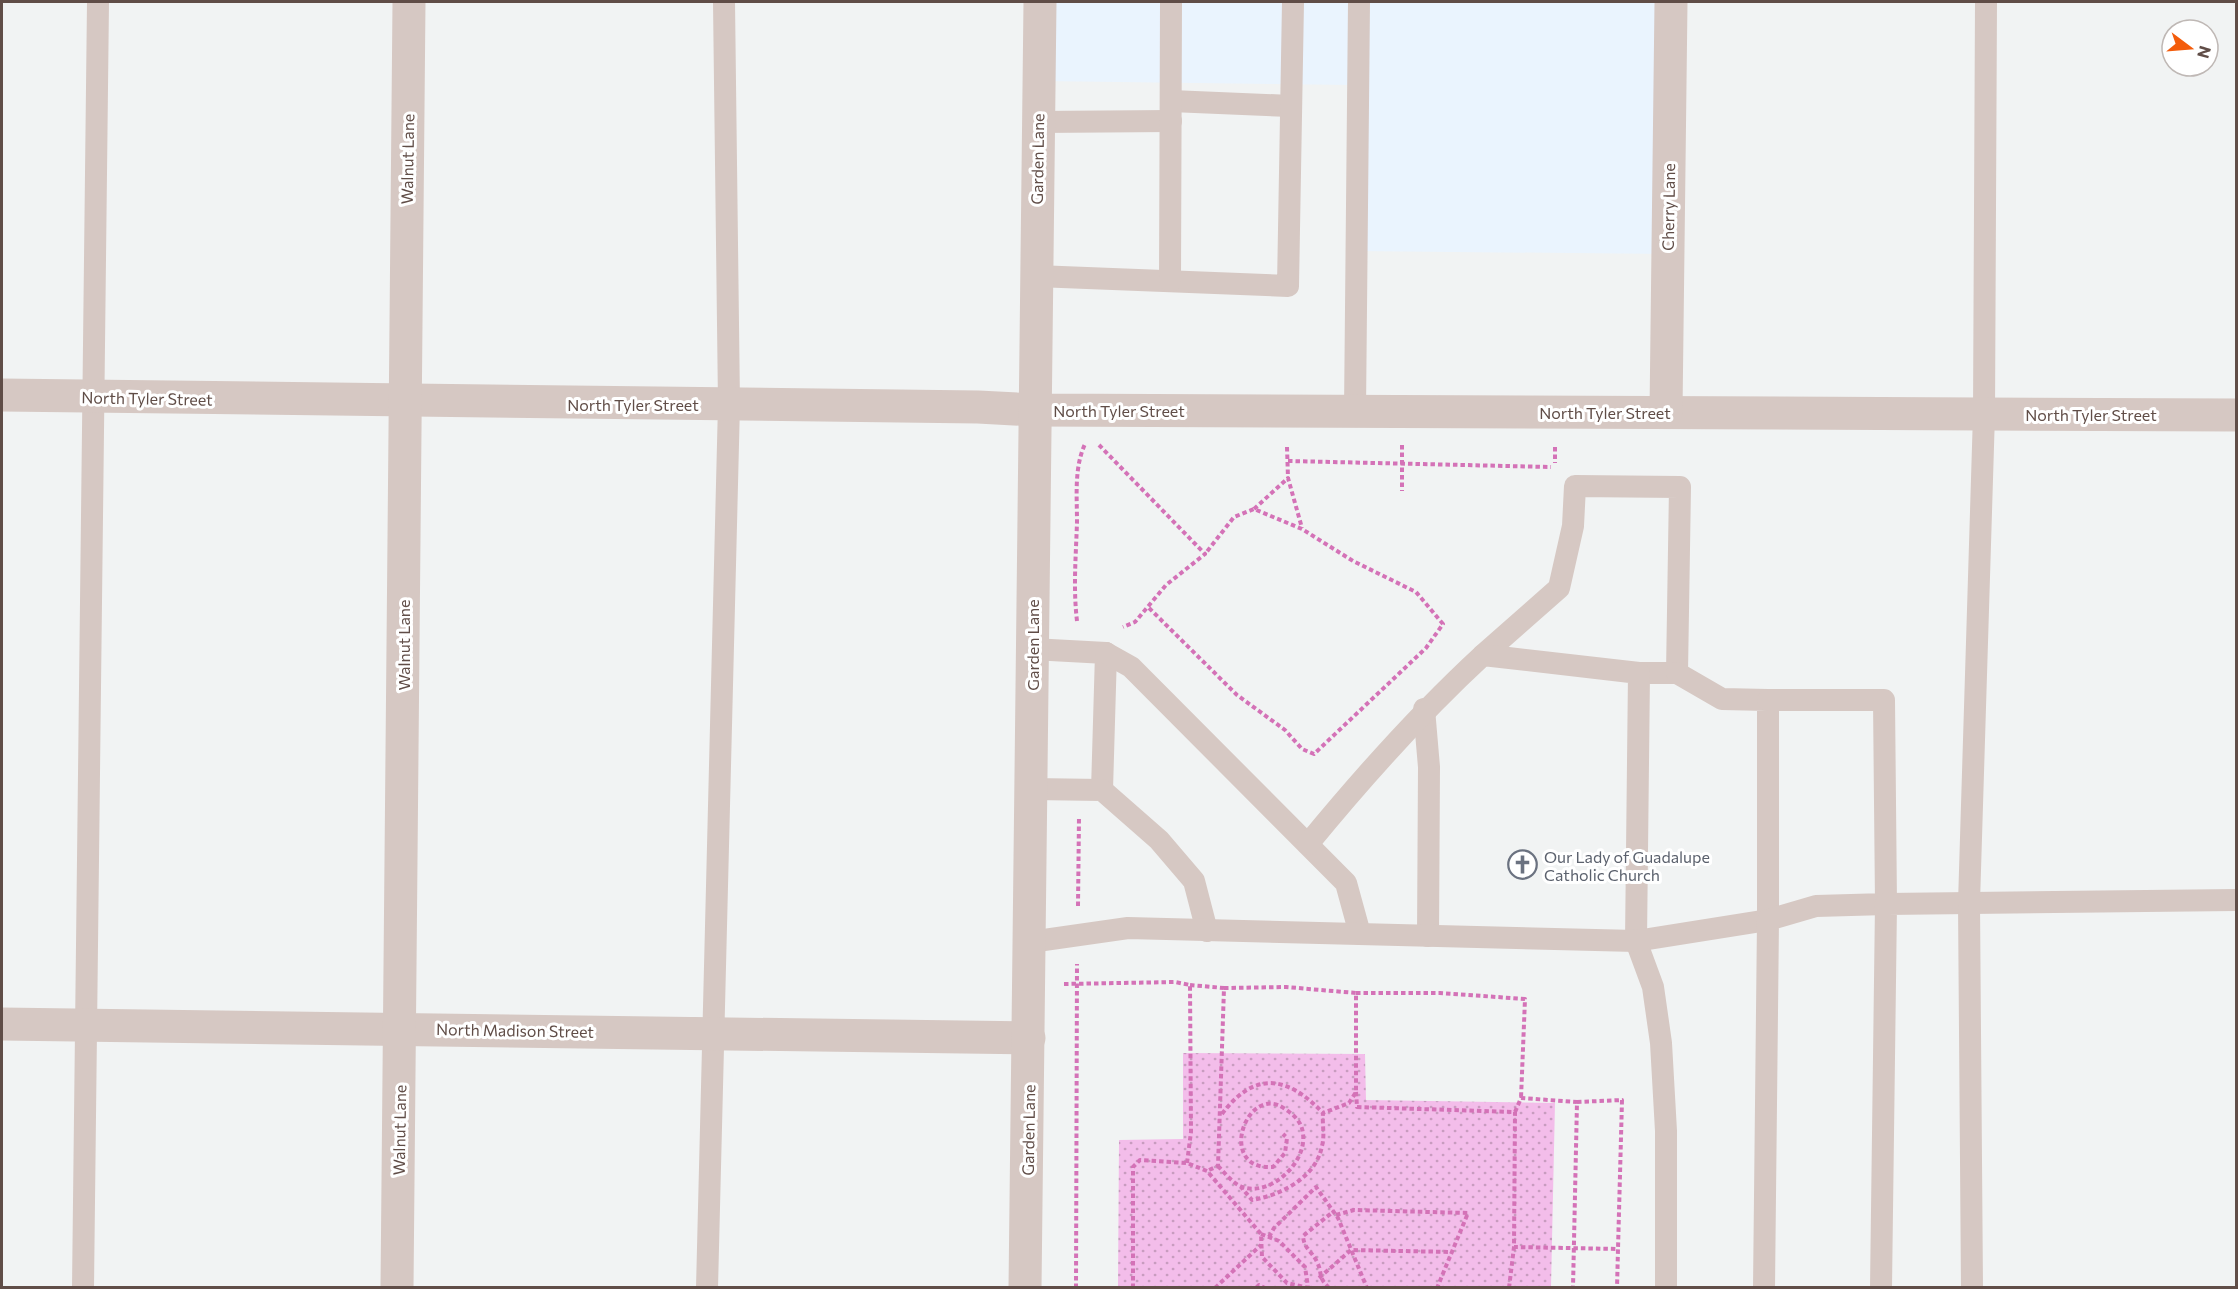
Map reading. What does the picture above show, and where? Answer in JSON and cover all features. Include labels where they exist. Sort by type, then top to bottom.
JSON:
[{"type":"street","name":"Walnut Lane","points":[[397,1287],[409,2]]},
{"type":"street","name":"Garden Lane","points":[[1026,1287],[1040,2]]},
{"type":"street","name":"Cherry Lane","points":[[1666,412],[1671,2]]},
{"type":"street","name":"North Tyler Street","points":[[2,395],[405,402],[978,407],[1034,410],[2236,415]]},
{"type":"street","name":"North Madison Street","points":[[2,1024],[1029,1038]]},
{"type":"lane","points":[[83,1287],[98,2]]},
{"type":"lane","points":[[707,1287],[729,404],[724,2]]},
{"type":"lane","points":[[1170,281],[1171,2]]},
{"type":"lane","points":[[1036,276],[1288,286],[1293,2]]},
{"type":"lane","points":[[1355,411],[1359,2]]},
{"type":"lane","points":[[1972,1287],[1969,903],[1984,414],[1986,2]]},
{"type":"lane","points":[[1038,122],[1171,111],[1291,106]]},
{"type":"lane","points":[[1308,844],[1369,770],[1424,710],[1559,588],[1573,526],[1575,486],[1680,487],[1677,673]]},
{"type":"lane","points":[[1032,650],[1106,653],[1131,667],[1346,883],[1360,934]]},
{"type":"lane","points":[[1102,790],[1106,653]]},
{"type":"lane","points":[[1483,655],[1640,673],[1677,673],[1722,699],[1884,700],[1886,904],[1881,1287]]},
{"type":"lane","points":[[1640,673],[1636,941],[1653,987],[1661,1043],[1666,1131],[1666,1287]]},
{"type":"lane","points":[[1764,1287],[1768,700]]},
{"type":"lane","points":[[1424,710],[1429,767],[1428,936]]},
{"type":"lane","points":[[1032,789],[1102,790],[1159,840],[1194,881],[1207,931]]},
{"type":"lane","points":[[1030,942],[1128,928],[1636,941],[1768,920],[1816,906],[2236,900]]},
{"type":"path","points":[[1402,491],[1401,440],[1412,441]]},
{"type":"path","points":[[1288,461],[1555,467],[1555,443],[1546,442]]},
{"type":"path","points":[[1077,622],[1075,581],[1077,480],[1078,458],[1085,443]]},
{"type":"path","points":[[1204,554],[1234,517],[1254,509],[1288,478],[1302,529]]},
{"type":"path","points":[[1149,608],[1237,696],[1285,730],[1302,749],[1314,754],[1426,648],[1443,624],[1416,592],[1353,561],[1302,529],[1254,509]]},
{"type":"path","points":[[1030,983],[1078,985],[1175,982],[1224,988],[1286,987],[1356,993],[1417,992],[1525,999],[1521,1098],[1515,1112],[1514,1247],[1509,1287]]},
{"type":"path","points":[[1076,1287],[1078,985]]},
{"type":"path","points":[[1187,1163],[1191,1131],[1190,985]]},
{"type":"path","points":[[1218,1166],[1222,1114],[1224,988]]},
{"type":"path","points":[[1356,993],[1357,1107],[1515,1112]]},
{"type":"path","points":[[1218,1166],[1252,1200],[1284,1190],[1302,1178],[1320,1155],[1323,1135],[1323,1113],[1300,1093],[1281,1083],[1270,1082],[1249,1087],[1233,1100],[1222,1114]]},
{"type":"path","points":[[1323,1113],[1349,1102],[1356,1092]]},
{"type":"path","points":[[1521,1098],[1577,1102],[1622,1100],[1617,1287]]},
{"type":"path","points":[[1573,1287],[1577,1102]]},
{"type":"path","points":[[1240,1186],[1250,1189],[1261,1187],[1283,1177],[1303,1149],[1302,1126],[1294,1115],[1280,1104],[1254,1109],[1241,1131],[1240,1145],[1252,1162],[1264,1168],[1273,1167],[1279,1162],[1288,1145],[1287,1138],[1283,1134]]},
{"type":"path","points":[[1133,1287],[1133,1167],[1140,1160],[1187,1163],[1207,1172],[1261,1234],[1279,1241],[1305,1266],[1308,1287],[1287,1283],[1262,1257],[1261,1234]]},
{"type":"path","points":[[1207,1172],[1218,1166]]},
{"type":"path","points":[[1269,1237],[1274,1228],[1316,1187],[1335,1213],[1367,1287]]},
{"type":"path","points":[[1329,1287],[1319,1278],[1317,1261],[1304,1246],[1303,1236],[1335,1213],[1354,1210],[1468,1213],[1437,1287]]},
{"type":"path","points":[[1215,1287],[1261,1245]]},
{"type":"path","points":[[1514,1247],[1618,1249]]},
{"type":"path","points":[[1319,1278],[1352,1250],[1452,1252]]},
{"type":"path","points":[[1256,1287],[1259,1285],[1265,1287]]},
{"type":"shaded area","points":[[1041,2],[1671,2],[1669,254],[1354,251],[1355,85],[1040,81]]},
{"type":"shaded area","points":[[1183,1053],[1365,1054],[1366,1100],[1555,1103],[1551,1287],[1118,1287],[1119,1140],[1183,1139]]},
{"type":"place","name":"Our Lady of Guadalupe Catholic Church","points":[[1523,865]]}]
